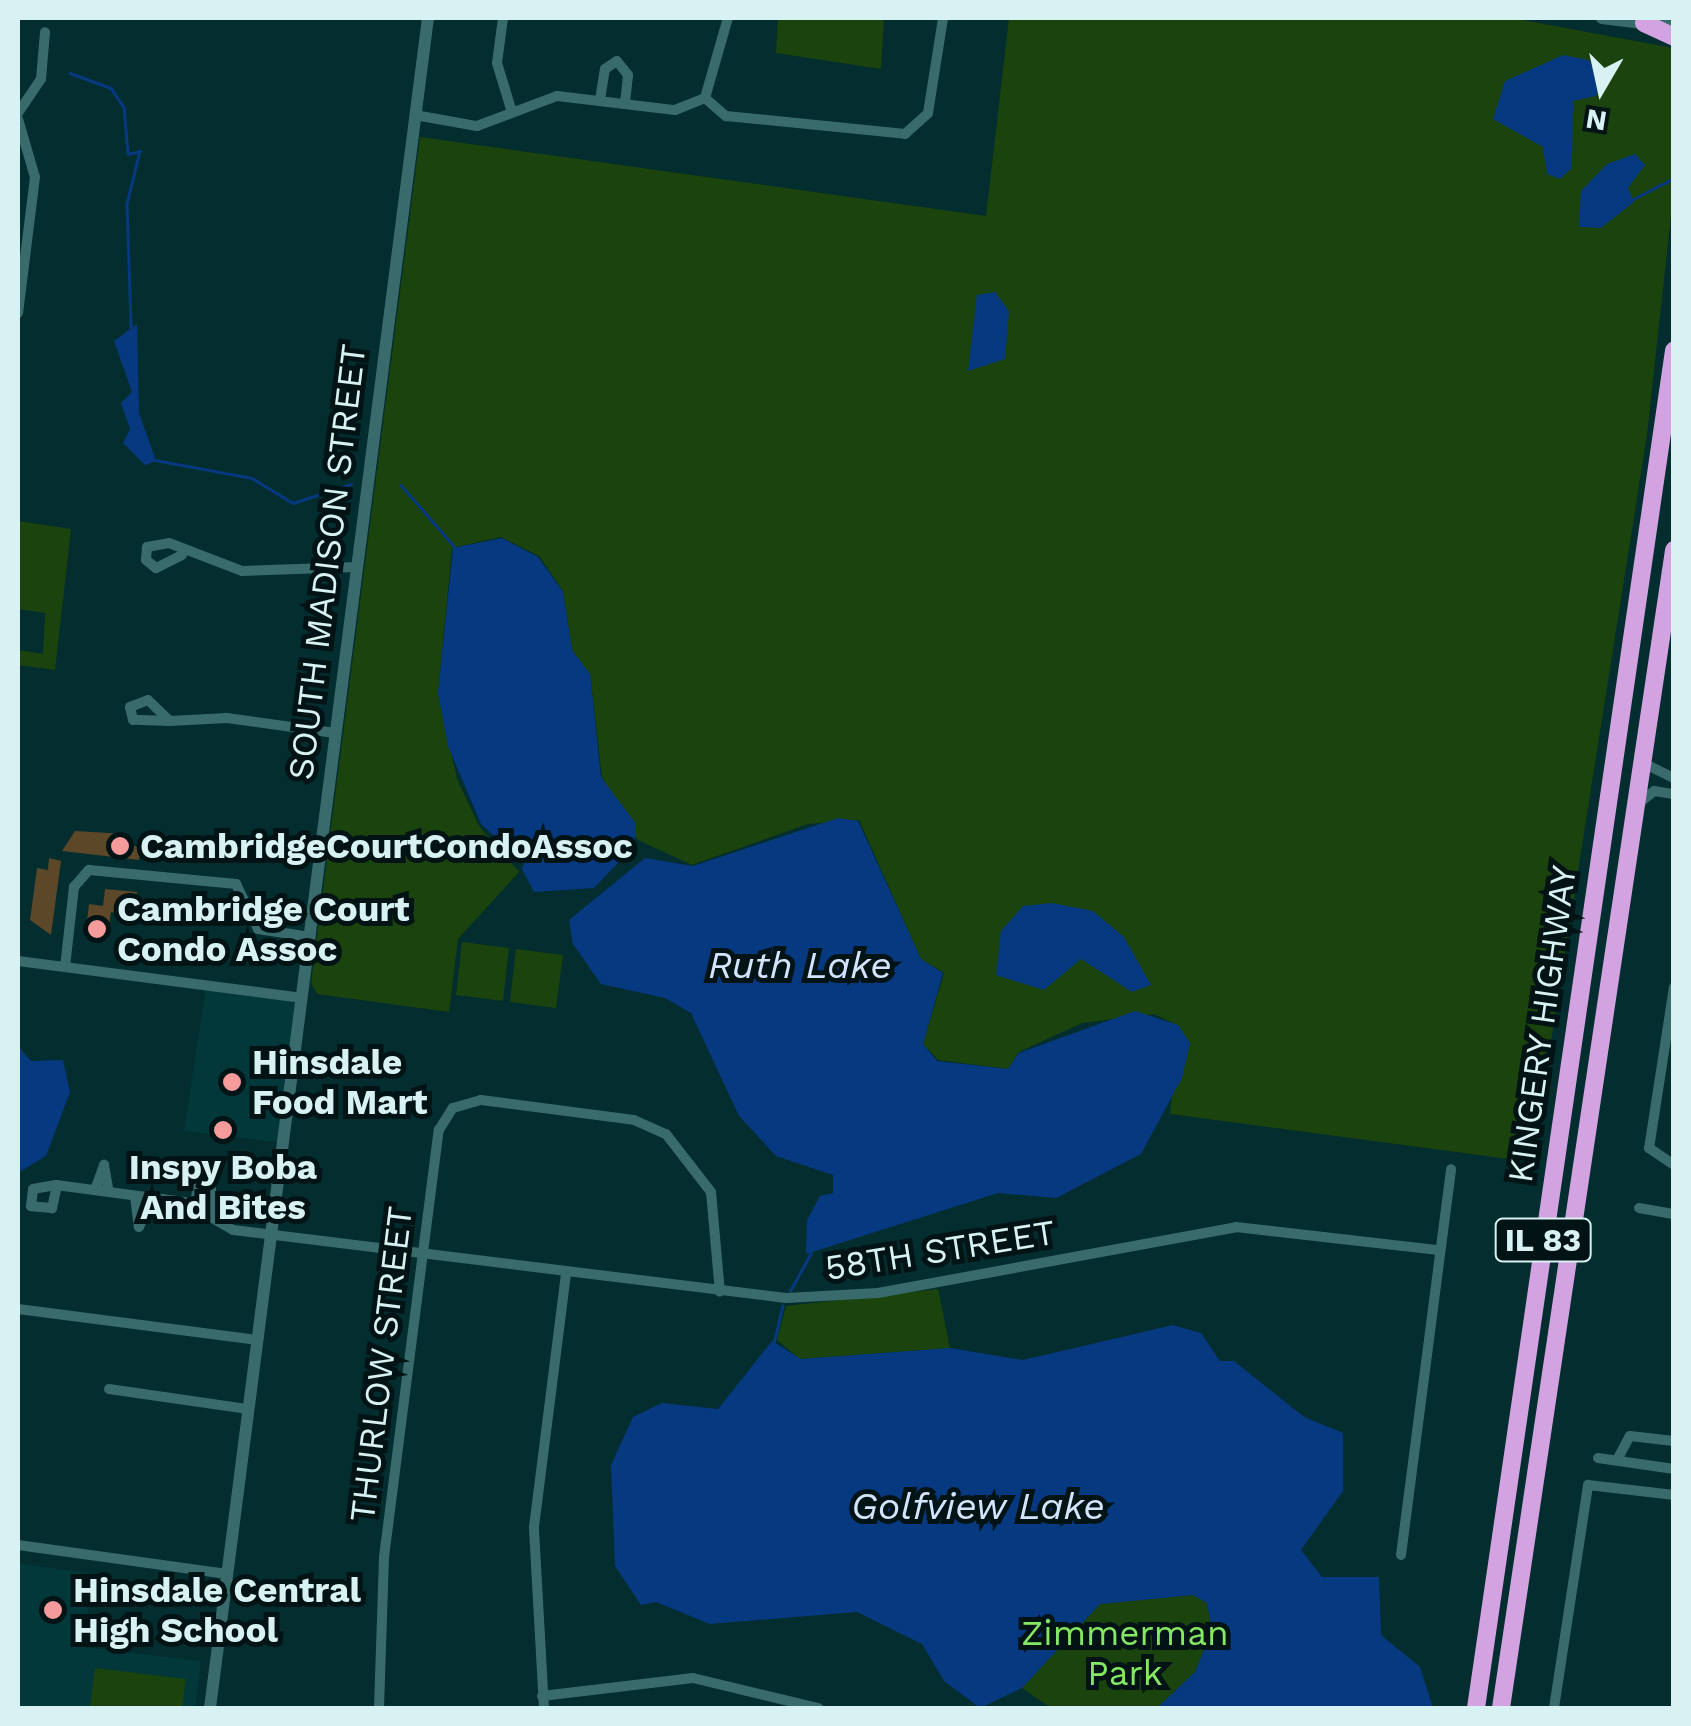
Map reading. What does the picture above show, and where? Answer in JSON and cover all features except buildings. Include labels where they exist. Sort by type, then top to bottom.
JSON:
[{"type":"highway","points":[[1644,23],[1674,37]]},
{"type":"highway","name":"KINGERY HIGHWAY","points":[[1476,1708],[1674,350]]},
{"type":"highway","name":"KINGERY HIGHWAY","points":[[1501,1708],[1674,550]]},
{"type":"highway","points":[[1512,1708],[1525,1542]]},
{"type":"street","name":"SOUTH MADISON STREET","points":[[210,1708],[428,18]]},
{"type":"street","points":[[504,18],[497,63],[512,109]]},
{"type":"street","points":[[705,98],[728,18]]},
{"type":"street","points":[[705,98],[726,116],[906,134],[928,114],[943,18]]},
{"type":"street","points":[[1602,18],[1674,27]]},
{"type":"street","points":[[18,313],[35,177],[18,116],[42,79],[45,32]]},
{"type":"street","points":[[600,100],[605,70],[618,62],[628,75],[625,104]]},
{"type":"street","points":[[416,115],[476,126],[512,109],[557,96],[675,110],[705,98]]},
{"type":"street","points":[[182,555],[252,572],[356,567]]},
{"type":"street","points":[[170,721],[227,718],[335,733]]},
{"type":"street","points":[[1641,762],[1674,778]]},
{"type":"street","points":[[1633,814],[1654,792],[1674,794]]},
{"type":"street","points":[[65,968],[74,887],[89,870],[236,884],[258,929],[310,937]]},
{"type":"street","points":[[18,961],[301,998]]},
{"type":"street","points":[[1674,987],[1649,1148],[1674,1165]]},
{"type":"street","name":"THURLOW STREET","points":[[379,1708],[380,1589],[422,1254],[444,1120],[472,1101],[529,1106],[653,1127],[695,1160],[708,1184],[720,1292]]},
{"type":"street","points":[[95,1190],[104,1164],[109,1192]]},
{"type":"street","points":[[1401,1555],[1451,1169]]},
{"type":"street","points":[[194,1206],[200,1179],[211,1178],[211,1218]]},
{"type":"street","points":[[57,1185],[194,1206],[211,1218]]},
{"type":"street","points":[[134,1196],[139,1227],[152,1198]]},
{"type":"street","points":[[1638,1208],[1674,1214]]},
{"type":"street","name":"58TH STREET","points":[[211,1218],[270,1234],[720,1292],[878,1293],[1236,1228],[1439,1250]]},
{"type":"street","points":[[544,1708],[534,1527],[566,1272]]},
{"type":"street","points":[[18,1309],[256,1340]]},
{"type":"street","points":[[109,1389],[248,1409]]},
{"type":"street","points":[[1617,1460],[1630,1436],[1674,1441]]},
{"type":"street","points":[[1598,1458],[1674,1469]]},
{"type":"street","points":[[1554,1708],[1588,1485],[1674,1495]]},
{"type":"street","points":[[18,1545],[226,1574]]},
{"type":"street","points":[[542,1696],[693,1678],[818,1708]]},
{"type":"shaded area","points":[[206,986],[301,998],[284,1143],[184,1131]]},
{"type":"shaded area","name":"Hinsdale Central High School","points":[[18,1563],[93,1574],[84,1647],[201,1661],[195,1708],[18,1708]]},
{"type":"green space","points":[[778,18],[884,18],[881,69],[776,53]]},
{"type":"green space","points":[[1009,18],[1512,18],[1673,48],[1673,197],[1647,435],[1532,1162],[1170,1114],[1179,1026],[1154,1014],[1082,1023],[1019,1052],[1008,1069],[938,1060],[923,1044],[944,973],[921,959],[859,820],[808,824],[692,865],[638,840],[602,777],[590,674],[572,650],[563,591],[539,556],[501,537],[452,548],[438,694],[457,779],[479,826],[519,872],[458,939],[449,1012],[317,994],[311,983],[420,137],[986,216]]},
{"type":"green space","points":[[18,521],[71,529],[55,670],[18,665],[18,650],[43,654],[45,613],[18,609]]},
{"type":"green space","points":[[462,942],[509,948],[503,1001],[456,995]]},
{"type":"green space","points":[[516,949],[563,955],[556,1008],[510,1002]]},
{"type":"green space","points":[[938,1289],[950,1348],[800,1359],[777,1340],[786,1306]]},
{"type":"green space","name":"Zimmerman Park","points":[[1193,1595],[1207,1603],[1212,1630],[1195,1672],[1157,1708],[1051,1708],[1022,1688],[1100,1604]]},
{"type":"green space","points":[[95,1668],[186,1679],[182,1708],[90,1708]]},
{"type":"water","points":[[1563,55],[1588,60],[1605,76],[1596,96],[1573,101],[1572,168],[1560,179],[1547,174],[1543,147],[1493,119],[1505,81]]},
{"type":"water","points":[[1635,154],[1645,165],[1628,188],[1634,202],[1601,228],[1579,227],[1581,191],[1607,164]]},
{"type":"water","points":[[995,292],[1009,311],[1005,359],[968,371],[977,295]]},
{"type":"water","points":[[137,324],[139,413],[156,461],[145,465],[123,443],[130,429],[121,403],[132,392],[114,341]]},
{"type":"water","points":[[502,538],[538,557],[563,592],[572,650],[590,674],[601,777],[636,824],[635,845],[594,888],[534,892],[522,869],[530,849],[506,847],[481,824],[448,746],[438,693],[453,548]]},
{"type":"water","name":"Ruth Lake","points":[[838,818],[858,821],[921,959],[943,973],[923,1044],[937,1061],[1008,1069],[1019,1053],[1135,1011],[1178,1025],[1190,1043],[1182,1078],[1141,1154],[1056,1198],[998,1193],[806,1254],[807,1220],[820,1196],[833,1193],[833,1175],[776,1156],[739,1116],[691,1013],[665,998],[601,984],[573,944],[569,920],[645,858],[693,866]]},
{"type":"water","points":[[1052,903],[1093,911],[1124,937],[1151,985],[1132,992],[1081,959],[1044,990],[996,975],[1001,931],[1023,906]]},
{"type":"water","points":[[18,1046],[31,1061],[63,1060],[70,1092],[46,1156],[18,1173]]},
{"type":"water","name":"Golfview Lake","points":[[1173,1325],[1201,1333],[1220,1361],[1234,1361],[1304,1417],[1343,1433],[1343,1491],[1301,1550],[1322,1577],[1379,1577],[1381,1635],[1420,1667],[1433,1708],[1157,1708],[1195,1672],[1212,1630],[1207,1603],[1193,1595],[1100,1604],[1022,1688],[980,1708],[944,1681],[922,1644],[857,1612],[710,1624],[656,1602],[641,1605],[615,1566],[611,1465],[633,1417],[662,1403],[718,1409],[772,1341],[801,1359],[950,1348],[1023,1360]]},
{"type":"waterway","points":[[70,73],[111,88],[124,107],[128,154],[140,151],[127,204],[131,327]]},
{"type":"waterway","points":[[1633,199],[1674,178]]},
{"type":"waterway","points":[[155,460],[252,478],[293,503],[351,484]]},
{"type":"waterway","points":[[401,485],[454,546]]},
{"type":"waterway","points":[[790,1291],[811,1253]]},
{"type":"waterway","points":[[774,1342],[782,1306]]},
{"type":"place","name":"CambridgeCourtCondoAssoc","points":[[120,846]]},
{"type":"place","name":"Cambridge Court Condo Assoc","points":[[97,929]]},
{"type":"place","name":"Hinsdale Food Mart","points":[[232,1082]]},
{"type":"place","name":"Inspy Boba And Bites","points":[[223,1130]]},
{"type":"place","name":"Hinsdale Central High School","points":[[53,1610]]}]
